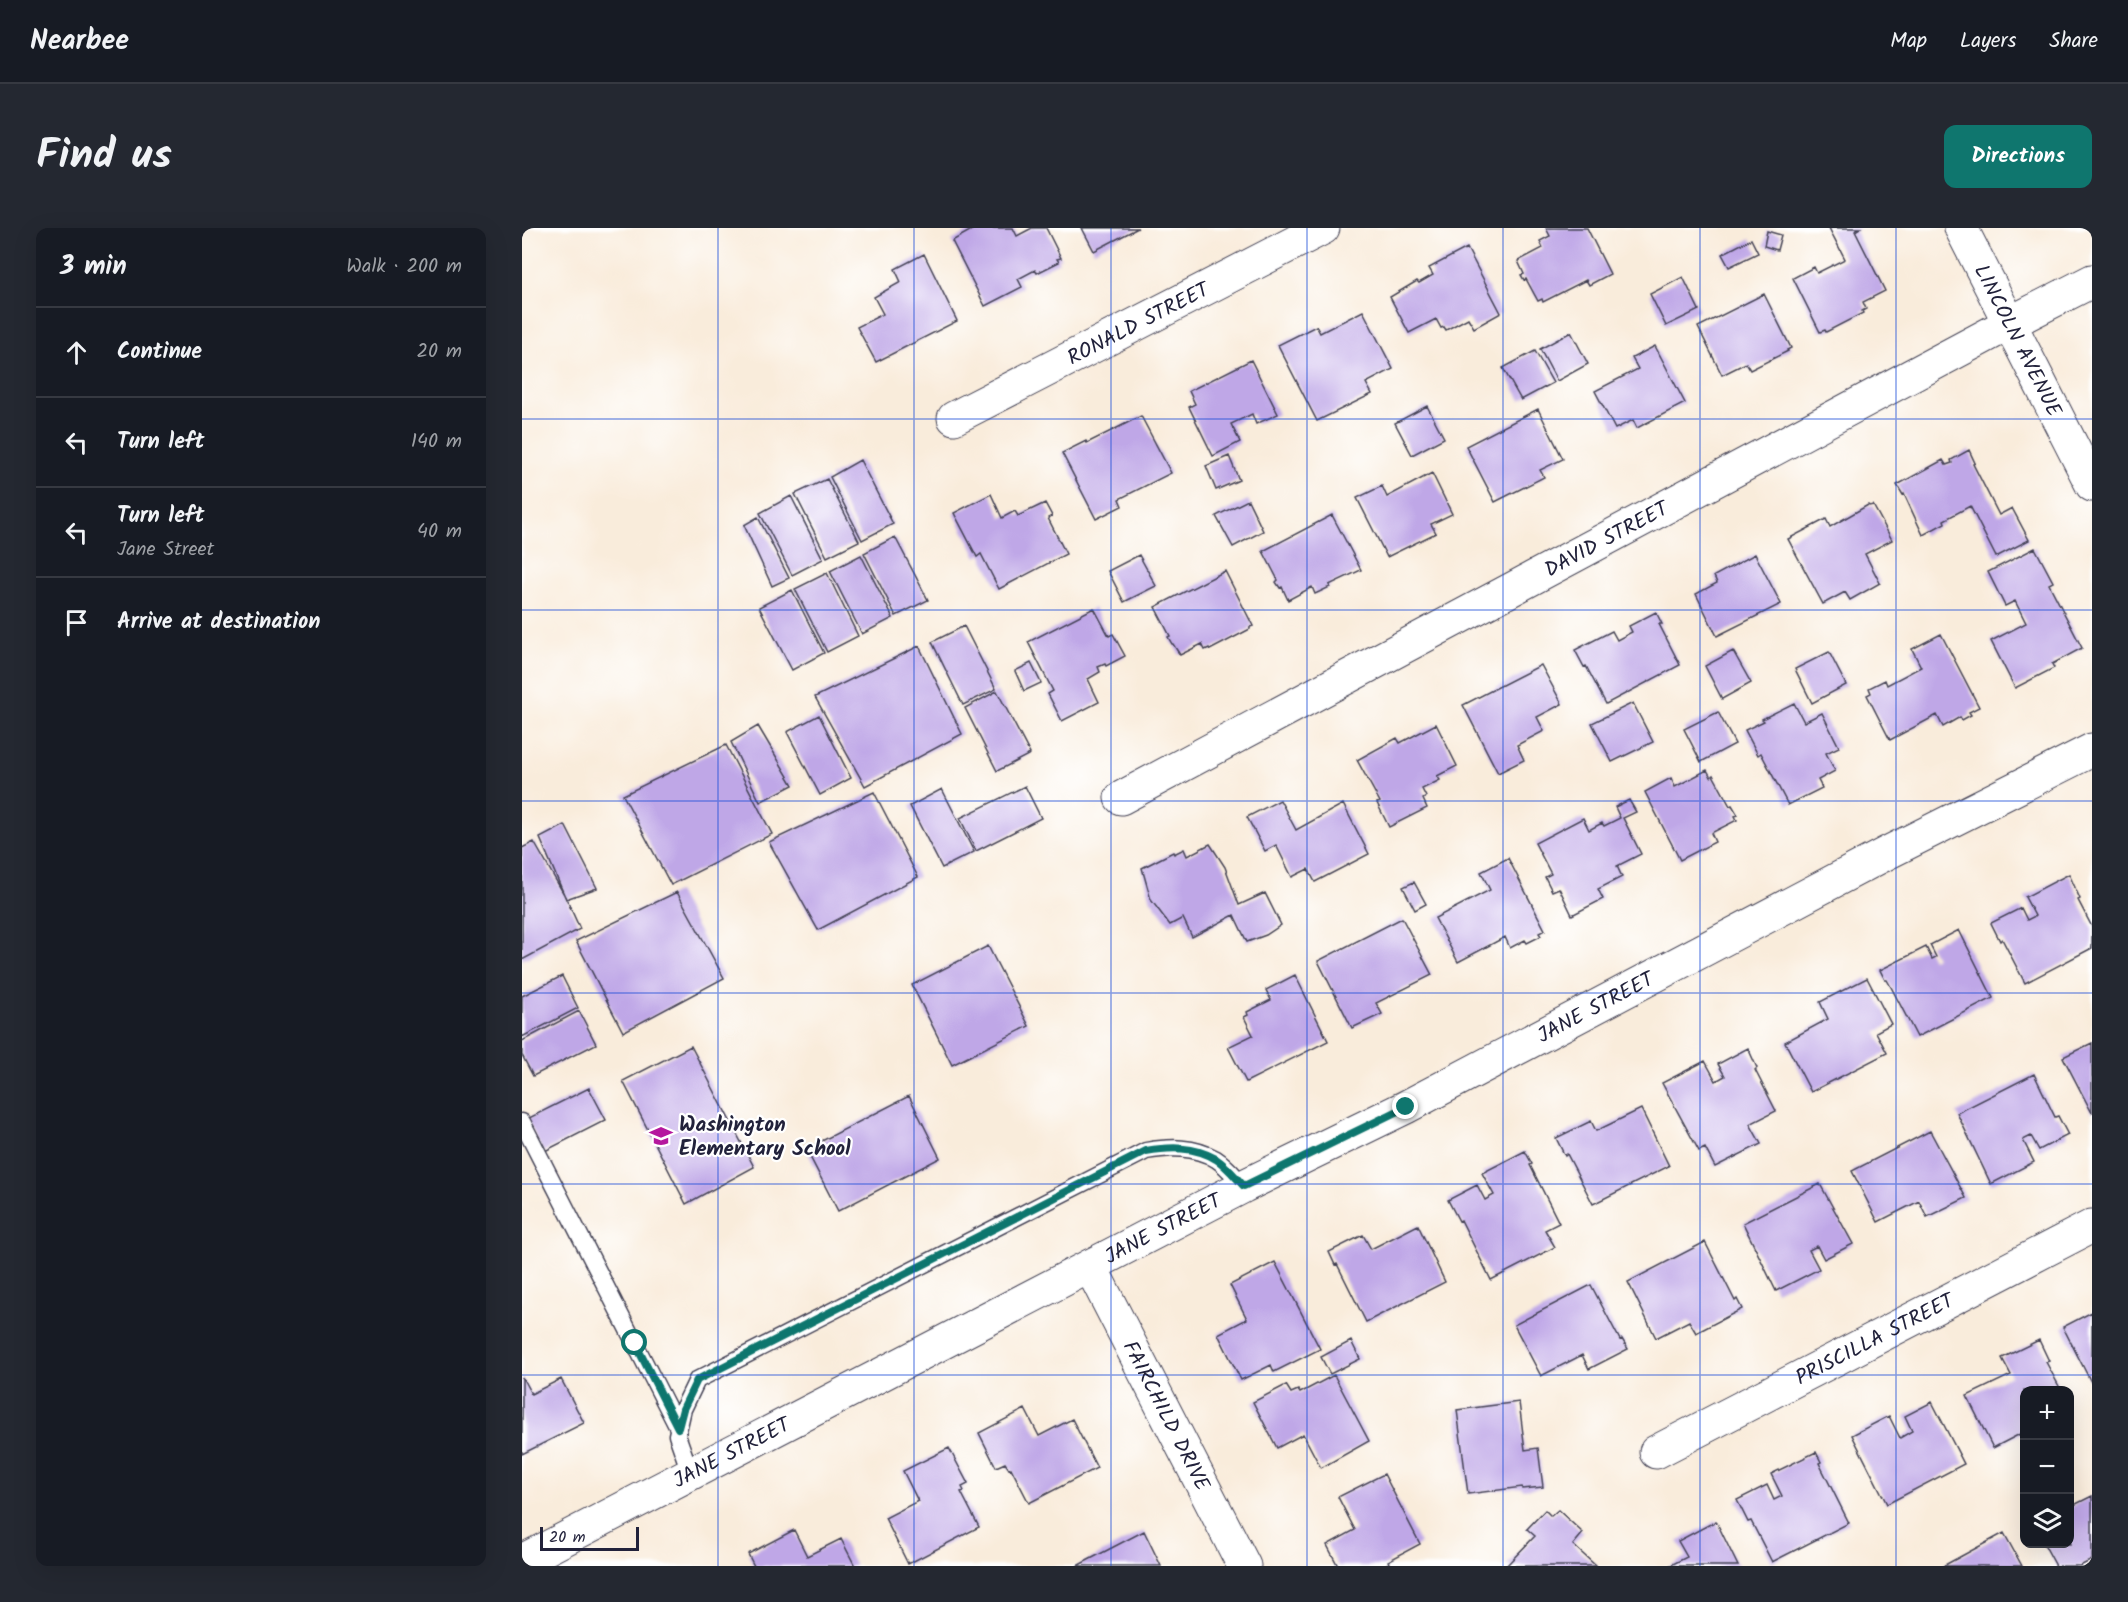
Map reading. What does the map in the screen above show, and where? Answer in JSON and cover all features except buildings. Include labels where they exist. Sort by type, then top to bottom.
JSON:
[{"type":"street","name":"RONALD STREET","points":[[954,418],[1323,228]]},
{"type":"street","name":"LINCOLN AVENUE","points":[[1961,228],[2092,485]]},
{"type":"street","name":"DAVID STREET","points":[[1121,798],[2092,281]]},
{"type":"street","name":"JANE STREET","points":[[522,1561],[1244,1186],[1416,1101],[1887,854],[2092,750]]},
{"type":"street","name":"PRISCILLA STREET","points":[[1656,1452],[2092,1226]]},
{"type":"street","name":"FAIRCHILD DRIVE","points":[[1090,1266],[1244,1566]]},
{"type":"lane","points":[[522,1122],[678,1428]]},
{"type":"lane","points":[[691,1475],[677,1435],[683,1409],[697,1380],[1146,1151],[1173,1147],[1195,1150],[1217,1160],[1244,1186]]},
{"type":"place","name":"Washington Elementary School","points":[[661,1136]]},
{"type":"route","points":[[635,1343],[678,1428],[683,1409],[697,1380],[1146,1151],[1173,1147],[1195,1150],[1217,1160],[1244,1186],[1406,1107]]}]
